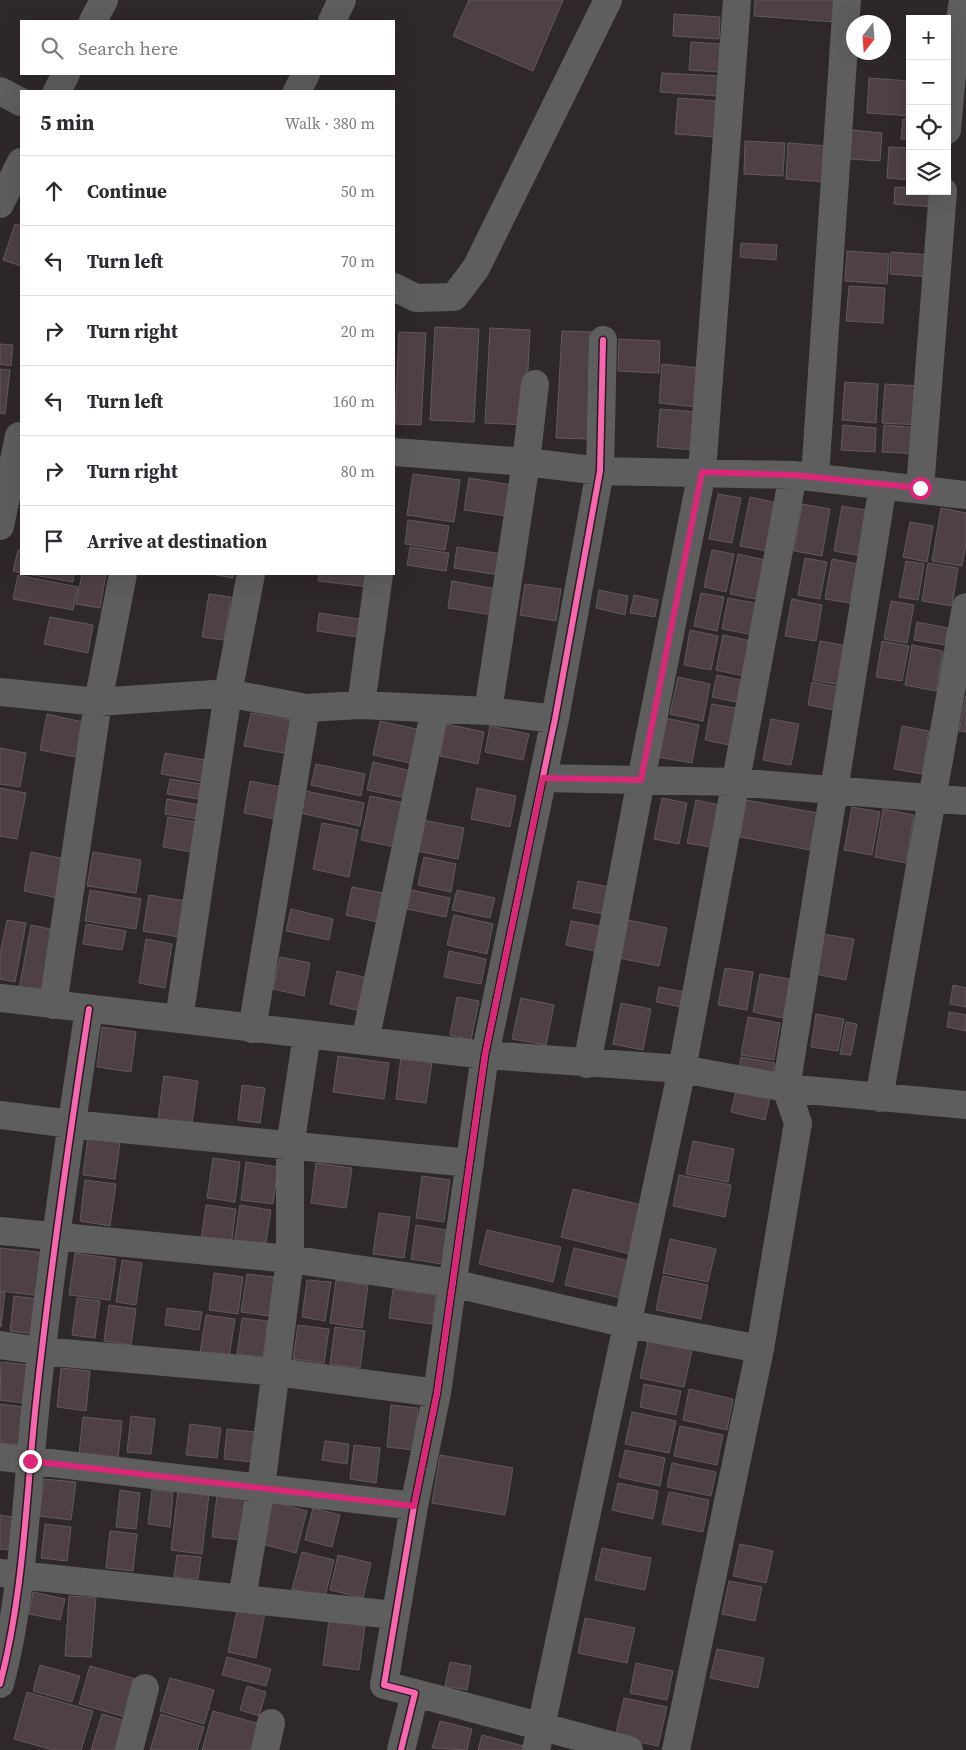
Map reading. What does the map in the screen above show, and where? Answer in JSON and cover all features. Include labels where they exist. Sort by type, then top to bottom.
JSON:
[{"type":"street","points":[[94,20],[104,0]]},
{"type":"street","points":[[332,20],[342,0]]},
{"type":"street","points":[[395,288],[416,298],[454,297],[476,268],[608,0]]},
{"type":"street","points":[[588,1064],[641,780],[702,472],[737,0]]},
{"type":"street","points":[[538,1738],[682,1069],[735,782],[804,476],[847,0]]},
{"type":"street","points":[[949,105],[962,0]]},
{"type":"street","points":[[58,90],[65,75]]},
{"type":"street","points":[[298,90],[305,75]]},
{"type":"street","points":[[0,91],[20,101]]},
{"type":"street","points":[[0,204],[20,164]]},
{"type":"street","points":[[920,488],[943,195]]},
{"type":"street","points":[[603,340],[600,471],[555,718],[485,1055],[437,1393],[394,1615],[384,1685],[414,1693],[538,1738],[629,1750]]},
{"type":"street","points":[[488,711],[526,462],[535,384]]},
{"type":"street","points":[[0,526],[20,436]]},
{"type":"street","points":[[395,457],[526,462],[600,471],[804,476],[920,488],[966,495]]},
{"type":"street","points":[[676,1750],[760,1349],[798,1123],[786,1088],[883,485]]},
{"type":"street","points":[[53,1005],[98,702],[123,575]]},
{"type":"street","points":[[179,1019],[228,693],[251,575]]},
{"type":"street","points":[[362,705],[379,575]]},
{"type":"street","points":[[879,1098],[966,607]]},
{"type":"street","points":[[0,692],[98,702],[228,693],[306,708],[362,705],[488,711],[555,718]]},
{"type":"street","points":[[252,1029],[306,708]]},
{"type":"street","points":[[366,1041],[435,709]]},
{"type":"street","points":[[543,778],[735,782],[966,801]]},
{"type":"street","points":[[0,998],[485,1055],[588,1064],[682,1069],[786,1088],[966,1105]]},
{"type":"street","points":[[0,1680],[10,1574],[30,1461],[71,1124],[89,1009]]},
{"type":"street","points":[[242,1598],[261,1487],[290,1259],[290,1146],[307,1035]]},
{"type":"street","points":[[0,1115],[71,1124],[470,1163]]},
{"type":"street","points":[[0,1231],[290,1259],[452,1283],[628,1324],[760,1349]]},
{"type":"street","points":[[0,1345],[42,1351],[276,1372],[437,1393]]},
{"type":"street","points":[[0,1457],[414,1506]]},
{"type":"street","points":[[10,1574],[394,1615]]},
{"type":"street","points":[[130,1750],[145,1688]]},
{"type":"street","points":[[401,1750],[414,1693]]},
{"type":"street","points":[[265,1750],[271,1723]]},
{"type":"building","points":[[469,0],[563,0],[533,71],[453,36]]},
{"type":"building","points":[[755,0],[836,0],[835,22],[754,16]]},
{"type":"building","points":[[674,14],[720,17],[719,39],[673,36]]},
{"type":"building","points":[[691,42],[720,44],[719,72],[689,70]]},
{"type":"building","points":[[662,73],[720,76],[719,96],[660,92]]},
{"type":"building","points":[[869,78],[906,81],[906,116],[867,113]]},
{"type":"building","points":[[678,98],[718,101],[716,137],[675,134]]},
{"type":"building","points":[[903,119],[906,119],[906,139],[901,139]]},
{"type":"building","points":[[852,130],[882,133],[880,161],[850,159]]},
{"type":"building","points":[[745,141],[785,143],[783,176],[744,174]]},
{"type":"building","points":[[788,143],[828,146],[826,182],[786,179]]},
{"type":"building","points":[[889,147],[906,148],[906,180],[887,178]]},
{"type":"building","points":[[895,187],[906,188],[906,195],[934,195],[934,207],[894,204]]},
{"type":"building","points":[[15,224],[20,226],[20,266],[3,260]]},
{"type":"building","points":[[741,243],[777,245],[776,260],[740,257]]},
{"type":"building","points":[[847,251],[889,254],[887,284],[845,281]]},
{"type":"building","points":[[891,252],[932,255],[931,277],[890,274]]},
{"type":"building","points":[[849,286],[885,288],[883,323],[846,321]]},
{"type":"building","points":[[435,327],[479,329],[474,422],[430,420]]},
{"type":"building","points":[[490,328],[530,330],[525,425],[485,423]]},
{"type":"building","points":[[562,331],[595,332],[588,439],[556,438]]},
{"type":"building","points":[[399,332],[426,333],[421,425],[395,424]]},
{"type":"building","points":[[619,339],[660,341],[659,373],[618,371]]},
{"type":"building","points":[[0,344],[13,345],[11,366],[0,364]]},
{"type":"building","points":[[662,364],[700,368],[697,407],[659,403]]},
{"type":"building","points":[[0,369],[10,370],[5,414],[0,413]]},
{"type":"building","points":[[845,382],[878,384],[876,423],[842,420]]},
{"type":"building","points":[[885,384],[922,386],[919,425],[882,423]]},
{"type":"building","points":[[660,409],[698,412],[694,450],[657,447]]},
{"type":"building","points":[[843,425],[876,428],[875,452],[841,450]]},
{"type":"building","points":[[884,425],[920,428],[918,454],[882,452]]},
{"type":"building","points":[[413,474],[460,480],[454,522],[407,515]]},
{"type":"building","points":[[469,478],[512,485],[507,516],[464,510]]},
{"type":"building","points":[[718,494],[741,498],[732,543],[709,539]]},
{"type":"building","points":[[750,497],[777,503],[767,551],[740,546]]},
{"type":"building","points":[[802,504],[830,509],[822,556],[794,551]]},
{"type":"building","points":[[842,506],[871,511],[862,556],[834,551]]},
{"type":"building","points":[[941,508],[966,513],[966,545],[962,566],[932,561]]},
{"type":"building","points":[[408,520],[449,526],[445,550],[405,544]]},
{"type":"building","points":[[910,522],[933,526],[927,562],[903,557]]},
{"type":"building","points":[[410,547],[449,553],[446,571],[407,565]]},
{"type":"building","points":[[457,547],[502,554],[499,575],[454,568]]},
{"type":"building","points":[[18,550],[20,551],[20,573],[13,571]]},
{"type":"building","points":[[712,550],[734,554],[726,592],[704,587]]},
{"type":"building","points":[[738,554],[769,561],[761,600],[730,594]]},
{"type":"building","points":[[805,558],[827,562],[820,599],[798,595]]},
{"type":"building","points":[[832,559],[864,565],[857,604],[825,599]]},
{"type":"building","points":[[906,561],[924,564],[918,600],[899,597]]},
{"type":"building","points":[[928,563],[958,568],[952,606],[922,601]]},
{"type":"building","points":[[18,575],[78,587],[73,610],[13,599]]},
{"type":"building","points":[[34,575],[74,575],[73,582]]},
{"type":"building","points":[[82,575],[106,575],[100,608],[76,604]]},
{"type":"building","points":[[216,575],[233,575],[233,578]]},
{"type":"building","points":[[319,575],[371,575],[369,587],[318,581]]},
{"type":"building","points":[[452,581],[497,589],[493,615],[448,608]]},
{"type":"building","points":[[525,584],[561,589],[556,621],[520,615]]},
{"type":"building","points":[[599,590],[628,596],[625,615],[596,608]]},
{"type":"building","points":[[701,593],[724,597],[717,631],[694,626]]},
{"type":"building","points":[[209,594],[231,597],[224,640],[202,637]]},
{"type":"building","points":[[634,595],[658,600],[655,617],[630,613]]},
{"type":"building","points":[[728,598],[760,604],[754,635],[722,629]]},
{"type":"building","points":[[792,599],[822,605],[816,641],[785,636]]},
{"type":"building","points":[[891,601],[914,605],[907,643],[884,639]]},
{"type":"building","points":[[319,613],[360,619],[357,637],[317,631]]},
{"type":"building","points":[[50,617],[93,625],[88,653],[44,644]]},
{"type":"building","points":[[917,622],[948,628],[945,645],[914,640]]},
{"type":"building","points":[[690,630],[718,636],[711,670],[684,665]]},
{"type":"building","points":[[723,635],[751,641],[744,676],[716,670]]},
{"type":"building","points":[[820,641],[848,646],[840,685],[813,680]]},
{"type":"building","points":[[882,641],[909,646],[902,681],[876,677]]},
{"type":"building","points":[[912,645],[943,651],[936,691],[905,685]]},
{"type":"building","points":[[717,675],[745,681],[741,703],[712,697]]},
{"type":"building","points":[[678,677],[710,684],[703,721],[670,714]]},
{"type":"building","points":[[812,682],[842,688],[838,711],[808,705]]},
{"type":"building","points":[[966,696],[966,732],[959,731]]},
{"type":"building","points":[[712,704],[741,709],[734,746],[705,740]]},
{"type":"building","points":[[251,713],[295,721],[289,754],[244,746]]},
{"type":"building","points":[[47,714],[87,723],[80,758],[40,750]]},
{"type":"building","points":[[665,718],[699,725],[692,763],[657,757]]},
{"type":"building","points":[[771,719],[799,724],[791,765],[763,760]]},
{"type":"building","points":[[380,721],[421,730],[414,764],[373,755]]},
{"type":"building","points":[[446,724],[484,732],[478,764],[440,756]]},
{"type":"building","points":[[490,726],[529,734],[523,760],[485,752]]},
{"type":"building","points":[[902,726],[929,731],[922,774],[894,769]]},
{"type":"building","points":[[0,748],[26,753],[20,787],[0,784]]},
{"type":"building","points":[[165,753],[205,760],[201,781],[161,774]]},
{"type":"building","points":[[373,762],[411,771],[406,798],[367,790]]},
{"type":"building","points":[[316,764],[365,774],[361,796],[311,785]]},
{"type":"building","points":[[170,779],[201,784],[198,799],[167,794]]},
{"type":"building","points":[[250,781],[281,787],[275,819],[244,813]]},
{"type":"building","points":[[0,788],[26,793],[17,839],[0,836]]},
{"type":"building","points":[[477,788],[516,796],[510,827],[471,819]]},
{"type":"building","points":[[305,791],[364,803],[360,826],[300,813]]},
{"type":"building","points":[[370,796],[404,803],[395,847],[361,840]]},
{"type":"building","points":[[662,798],[687,803],[679,844],[654,839]]},
{"type":"building","points":[[167,799],[200,805],[198,819],[165,814]]},
{"type":"building","points":[[696,800],[724,806],[716,848],[687,843]]},
{"type":"building","points":[[746,800],[817,813],[810,850],[740,837]]},
{"type":"building","points":[[852,807],[880,812],[872,855],[844,850]]},
{"type":"building","points":[[883,809],[914,815],[906,863],[875,857]]},
{"type":"building","points":[[168,817],[197,822],[192,852],[163,847]]},
{"type":"building","points":[[423,820],[464,828],[458,859],[416,851]]},
{"type":"building","points":[[322,823],[358,830],[349,877],[313,869]]},
{"type":"building","points":[[31,852],[65,859],[58,898],[24,891]]},
{"type":"building","points":[[93,852],[141,860],[136,893],[87,886]]},
{"type":"building","points":[[424,857],[456,864],[451,892],[418,885]]},
{"type":"building","points":[[578,881],[614,888],[608,915],[573,908]]},
{"type":"building","points":[[352,887],[388,894],[382,923],[346,915]]},
{"type":"building","points":[[90,890],[141,899],[136,929],[85,921]]},
{"type":"building","points":[[411,890],[450,898],[446,917],[407,909]]},
{"type":"building","points":[[457,890],[495,898],[490,918],[452,910]]},
{"type":"building","points":[[149,895],[185,901],[179,937],[143,931]]},
{"type":"building","points":[[291,909],[333,919],[329,940],[286,931]]},
{"type":"building","points":[[454,915],[493,924],[487,954],[447,945]]},
{"type":"building","points":[[7,920],[26,923],[15,982],[0,979],[0,955]]},
{"type":"building","points":[[628,920],[667,928],[659,966],[619,958]]},
{"type":"building","points":[[571,921],[605,927],[600,952],[566,945]]},
{"type":"building","points":[[86,924],[126,931],[122,950],[83,944]]},
{"type":"building","points":[[31,925],[55,930],[43,993],[19,989]]},
{"type":"building","points":[[823,934],[854,939],[846,980],[815,974]]},
{"type":"building","points":[[146,939],[172,944],[165,988],[139,983]]},
{"type":"building","points":[[449,951],[486,959],[481,984],[444,977]]},
{"type":"building","points":[[280,957],[310,963],[304,996],[273,989]]},
{"type":"building","points":[[725,968],[753,972],[747,1010],[718,1005]]},
{"type":"building","points":[[337,971],[368,978],[361,1011],[330,1004]]},
{"type":"building","points":[[760,974],[790,979],[783,1018],[753,1012]]},
{"type":"building","points":[[953,985],[966,988],[966,1007],[950,1004]]},
{"type":"building","points":[[659,987],[689,993],[686,1008],[656,1002]]},
{"type":"building","points":[[457,997],[479,1001],[471,1040],[450,1035]]},
{"type":"building","points":[[521,998],[554,1005],[546,1045],[512,1039]]},
{"type":"building","points":[[621,1003],[651,1009],[643,1050],[613,1044]]},
{"type":"building","points":[[949,1012],[966,1015],[966,1031],[947,1027]]},
{"type":"building","points":[[816,1014],[844,1019],[838,1051],[811,1047]]},
{"type":"building","points":[[748,1017],[780,1023],[774,1060],[741,1055]]},
{"type":"building","points":[[846,1022],[857,1024],[851,1055],[840,1054]]},
{"type":"building","points":[[102,1027],[136,1032],[131,1072],[97,1067]]},
{"type":"building","points":[[338,1056],[389,1063],[384,1099],[333,1092]]},
{"type":"building","points":[[401,1057],[432,1062],[426,1103],[396,1099]]},
{"type":"building","points":[[741,1057],[775,1063],[772,1082],[738,1076]]},
{"type":"building","points":[[164,1076],[198,1081],[192,1124],[158,1119]]},
{"type":"building","points":[[242,1085],[265,1088],[260,1123],[238,1120]]},
{"type":"building","points":[[737,1086],[771,1093],[765,1120],[731,1112]]},
{"type":"building","points":[[88,1137],[120,1142],[115,1179],[83,1175]]},
{"type":"building","points":[[693,1141],[734,1149],[728,1182],[686,1174]]},
{"type":"building","points":[[213,1158],[240,1162],[235,1202],[207,1198]]},
{"type":"building","points":[[246,1162],[278,1167],[273,1204],[241,1200]]},
{"type":"building","points":[[316,1163],[352,1168],[346,1208],[311,1203]]},
{"type":"building","points":[[679,1175],[731,1185],[725,1217],[673,1206]]},
{"type":"building","points":[[422,1176],[450,1180],[444,1222],[416,1218]]},
{"type":"building","points":[[85,1180],[116,1184],[110,1226],[80,1221]]},
{"type":"building","points":[[573,1189],[642,1205],[630,1254],[561,1237]]},
{"type":"building","points":[[206,1205],[236,1209],[231,1246],[201,1241]]},
{"type":"building","points":[[240,1205],[271,1210],[265,1249],[234,1244]]},
{"type":"building","points":[[379,1213],[410,1217],[404,1258],[373,1254]]},
{"type":"building","points":[[416,1225],[447,1230],[442,1264],[411,1259]]},
{"type":"building","points":[[487,1230],[561,1247],[553,1282],[479,1264]]},
{"type":"building","points":[[670,1239],[716,1249],[708,1282],[663,1273]]},
{"type":"building","points":[[0,1248],[47,1253],[42,1296],[0,1291]]},
{"type":"building","points":[[574,1248],[634,1262],[625,1299],[565,1285]]},
{"type":"building","points":[[75,1253],[116,1259],[110,1300],[69,1295]]},
{"type":"building","points":[[122,1260],[142,1263],[136,1305],[116,1302]]},
{"type":"building","points":[[214,1273],[243,1277],[238,1314],[209,1310]]},
{"type":"building","points":[[247,1274],[274,1277],[269,1316],[241,1312]]},
{"type":"building","points":[[663,1276],[708,1285],[701,1319],[656,1310]]},
{"type":"building","points":[[307,1280],[331,1282],[325,1321],[302,1317]]},
{"type":"building","points":[[336,1280],[368,1285],[362,1328],[330,1323]]},
{"type":"building","points":[[393,1289],[436,1295],[432,1324],[389,1318]]},
{"type":"building","points":[[0,1292],[5,1293],[1,1327],[0,1326]]},
{"type":"building","points":[[14,1296],[38,1299],[35,1334],[10,1331]]},
{"type":"building","points":[[77,1298],[100,1301],[95,1338],[72,1335]]},
{"type":"building","points":[[109,1305],[136,1309],[131,1345],[104,1341]]},
{"type":"building","points":[[167,1308],[202,1312],[199,1330],[165,1325]]},
{"type":"building","points":[[206,1315],[235,1319],[229,1358],[200,1353]]},
{"type":"building","points":[[242,1318],[268,1321],[263,1358],[237,1354]]},
{"type":"building","points":[[298,1325],[329,1329],[324,1363],[293,1359]]},
{"type":"building","points":[[335,1327],[365,1331],[360,1368],[330,1364]]},
{"type":"building","points":[[648,1341],[692,1350],[684,1387],[640,1378]]},
{"type":"building","points":[[1,1362],[29,1365],[24,1403],[0,1400]]},
{"type":"building","points":[[61,1368],[90,1371],[86,1411],[57,1407]]},
{"type":"building","points":[[644,1384],[681,1391],[676,1415],[640,1407]]},
{"type":"building","points":[[689,1389],[733,1399],[727,1430],[683,1420]]},
{"type":"building","points":[[0,1404],[24,1407],[20,1448],[0,1446]]},
{"type":"building","points":[[391,1405],[418,1408],[414,1450],[387,1447]]},
{"type":"building","points":[[632,1412],[676,1421],[669,1453],[625,1444]]},
{"type":"building","points":[[131,1416],[155,1419],[151,1454],[127,1452]]},
{"type":"building","points":[[83,1417],[122,1421],[118,1458],[79,1454]]},
{"type":"building","points":[[190,1424],[221,1428],[217,1458],[186,1455]]},
{"type":"building","points":[[680,1426],[723,1435],[717,1465],[674,1456]]},
{"type":"building","points":[[227,1429],[256,1432],[252,1462],[224,1459]]},
{"type":"building","points":[[325,1441],[349,1444],[347,1464],[322,1460]]},
{"type":"building","points":[[354,1445],[380,1448],[376,1483],[350,1479]]},
{"type":"building","points":[[625,1450],[665,1458],[660,1486],[619,1477]]},
{"type":"building","points":[[440,1455],[513,1468],[505,1515],[432,1503]]},
{"type":"building","points":[[672,1463],[716,1472],[711,1496],[667,1487]]},
{"type":"building","points":[[44,1479],[76,1482],[71,1520],[39,1516]]},
{"type":"building","points":[[618,1483],[658,1491],[653,1519],[612,1510]]},
{"type":"building","points":[[120,1490],[140,1493],[136,1529],[116,1527]]},
{"type":"building","points":[[152,1490],[173,1492],[170,1527],[148,1524]]},
{"type":"building","points":[[178,1490],[209,1494],[202,1554],[171,1550]]},
{"type":"building","points":[[669,1492],[709,1500],[703,1532],[662,1524]]},
{"type":"building","points":[[217,1495],[245,1499],[240,1540],[212,1537]]},
{"type":"building","points":[[270,1501],[307,1511],[296,1553],[259,1543]]},
{"type":"building","points":[[313,1508],[340,1515],[332,1547],[305,1540]]},
{"type":"building","points":[[0,1515],[13,1517],[9,1550],[0,1549]]},
{"type":"building","points":[[45,1524],[71,1527],[67,1561],[41,1558]]},
{"type":"building","points":[[110,1531],[137,1534],[133,1571],[106,1568]]},
{"type":"building","points":[[740,1544],[773,1551],[766,1583],[733,1576]]},
{"type":"building","points":[[602,1548],[651,1558],[645,1590],[595,1580]]},
{"type":"building","points":[[302,1552],[334,1560],[325,1597],[292,1589]]},
{"type":"building","points":[[177,1555],[201,1557],[198,1579],[174,1577]]},
{"type":"building","points":[[338,1555],[371,1563],[363,1598],[330,1590]]},
{"type":"building","points":[[729,1581],[762,1587],[755,1621],[722,1614]]},
{"type":"building","points":[[33,1592],[65,1599],[60,1620],[29,1614]]},
{"type":"building","points":[[69,1596],[96,1598],[91,1657],[65,1656]]},
{"type":"building","points":[[238,1606],[265,1613],[256,1658],[228,1652]]},
{"type":"building","points":[[585,1618],[635,1628],[627,1663],[578,1653]]},
{"type":"building","points":[[329,1620],[365,1626],[359,1670],[323,1665]]},
{"type":"building","points":[[717,1649],[764,1658],[758,1688],[710,1678]]},
{"type":"building","points":[[227,1657],[271,1669],[266,1686],[222,1675]]},
{"type":"building","points":[[450,1662],[471,1666],[467,1690],[445,1686]]},
{"type":"building","points":[[636,1663],[673,1671],[667,1700],[630,1693]]},
{"type":"building","points":[[40,1665],[80,1676],[72,1702],[33,1691]]},
{"type":"building","points":[[90,1666],[136,1679],[125,1717],[79,1704]]},
{"type":"building","points":[[170,1678],[214,1690],[204,1724],[160,1711]]},
{"type":"building","points":[[247,1686],[266,1692],[259,1716],[240,1710]]},
{"type":"building","points":[[27,1692],[93,1711],[81,1750],[53,1750],[14,1739]]},
{"type":"building","points":[[624,1698],[667,1707],[658,1746],[615,1737]]},
{"type":"building","points":[[213,1711],[260,1724],[252,1750],[202,1750]]},
{"type":"building","points":[[102,1714],[126,1721],[118,1750],[91,1750]]},
{"type":"building","points":[[161,1714],[204,1727],[197,1750],[150,1750]]},
{"type":"building","points":[[440,1721],[472,1729],[467,1750],[432,1748]]},
{"type":"building","points":[[482,1735],[527,1747],[526,1750],[478,1750]]},
{"type":"cycle path","points":[[401,1750],[415,1693],[384,1685],[414,1506],[437,1393],[485,1055],[555,719],[600,471],[603,340]]},
{"type":"cycle path","points":[[0,1684],[8,1650],[19,1580],[47,1304],[89,1009]]},
{"type":"route","points":[[30,1461],[414,1506],[437,1393],[485,1055],[543,778],[641,780],[702,472],[793,475],[920,488]]}]
